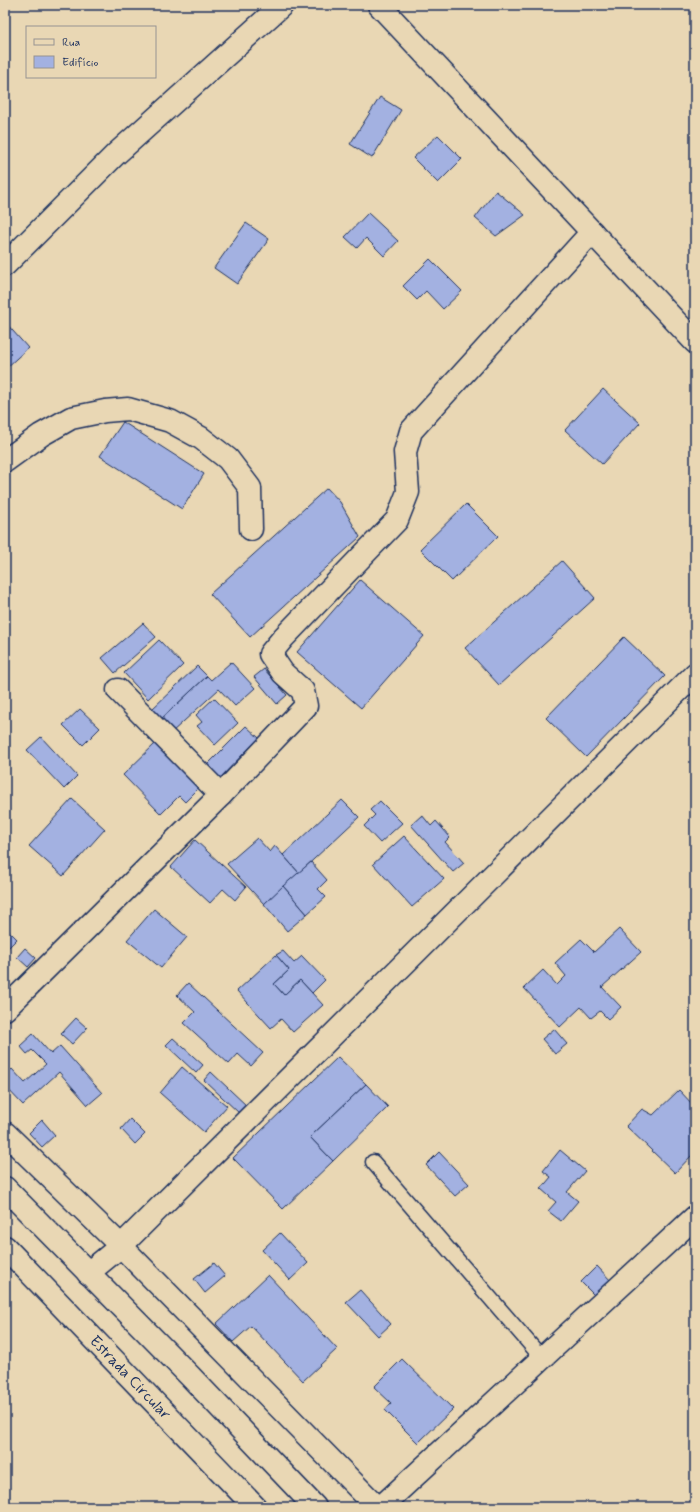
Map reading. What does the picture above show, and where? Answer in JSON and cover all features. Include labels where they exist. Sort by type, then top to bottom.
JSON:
[{"type":"street","points":[[5,265],[116,154],[282,5]]},
{"type":"street","points":[[379,5],[695,342]]},
{"type":"street","points":[[5,1009],[221,795],[306,706],[303,691],[283,673],[270,654],[284,637],[397,520],[408,492],[405,452],[411,430],[592,232]]},
{"type":"street","points":[[5,461],[41,435],[71,418],[105,411],[128,409],[170,421],[200,438],[228,459],[250,488],[251,529]]},
{"type":"street","points":[[88,1273],[121,1246],[695,674]]},
{"type":"street","points":[[118,690],[221,795]]},
{"type":"street","points":[[5,1133],[121,1246],[377,1507]]},
{"type":"street","points":[[5,1188],[315,1507]]},
{"type":"street","points":[[381,1507],[695,1217]]},
{"type":"street","name":"Estrada Circular","points":[[5,1247],[255,1507]]},
{"type":"lane","points":[[373,1162],[542,1358]]},
{"type":"building","points":[[380,97],[401,110],[372,158],[350,144]]},
{"type":"building","points":[[438,135],[462,159],[438,183],[413,158]]},
{"type":"building","points":[[496,191],[525,215],[496,236],[475,218]]},
{"type":"building","points":[[368,213],[398,241],[384,256],[366,238],[357,248],[345,237]]},
{"type":"building","points":[[246,223],[269,239],[237,284],[214,268]]},
{"type":"building","points":[[430,259],[462,291],[443,309],[426,291],[417,300],[403,286]]},
{"type":"building","points":[[5,322],[28,348],[5,369]]},
{"type":"building","points":[[603,389],[640,423],[602,464],[565,430]]},
{"type":"building","points":[[123,422],[204,474],[182,509],[100,456]]},
{"type":"building","points":[[327,488],[340,502],[360,537],[250,637],[210,594]]},
{"type":"building","points":[[466,504],[498,536],[452,581],[420,549]]},
{"type":"building","points":[[562,561],[595,598],[499,685],[465,648]]},
{"type":"building","points":[[360,580],[424,636],[361,708],[297,652]]},
{"type":"building","points":[[143,623],[156,637],[115,673],[102,658]]},
{"type":"building","points":[[624,637],[665,676],[586,757],[546,718]]},
{"type":"building","points":[[159,640],[183,665],[148,699],[124,673]]},
{"type":"building","points":[[231,662],[255,688],[235,706],[219,689],[171,733],[160,720],[207,676],[211,680]]},
{"type":"building","points":[[197,666],[207,676],[160,720],[151,710]]},
{"type":"building","points":[[264,669],[287,695],[277,704],[254,677]]},
{"type":"building","points":[[214,698],[238,723],[215,745],[197,726],[202,722],[196,715]]},
{"type":"building","points":[[80,709],[100,728],[83,745],[63,725]]},
{"type":"building","points":[[246,726],[259,738],[218,780],[205,767]]},
{"type":"building","points":[[41,737],[77,776],[64,789],[27,750]]},
{"type":"building","points":[[157,742],[200,787],[185,802],[179,796],[161,814],[123,775]]},
{"type":"building","points":[[72,799],[105,829],[63,876],[29,846]]},
{"type":"building","points":[[342,800],[359,817],[299,873],[283,855]]},
{"type":"building","points":[[380,801],[402,823],[380,843],[364,826],[375,815],[370,810]]},
{"type":"building","points":[[422,815],[431,826],[436,821],[450,837],[445,842],[464,863],[453,872],[411,825]]},
{"type":"building","points":[[404,836],[444,879],[412,907],[373,864]]},
{"type":"building","points":[[257,838],[270,852],[275,846],[299,873],[264,904],[227,864]]},
{"type":"building","points":[[195,840],[246,887],[235,900],[223,889],[210,903],[171,867]]},
{"type":"building","points":[[311,862],[327,880],[318,889],[326,897],[307,914],[283,886]]},
{"type":"building","points":[[283,886],[307,914],[287,931],[264,904]]},
{"type":"building","points":[[154,909],[187,937],[161,968],[127,940]]},
{"type":"building","points":[[5,927],[17,939],[5,951]]},
{"type":"building","points":[[619,929],[641,952],[602,987],[621,1007],[608,1019],[600,1011],[591,1018],[581,1007],[560,1027],[524,988],[543,970],[557,985],[566,976],[555,963],[581,939],[594,952]]},
{"type":"building","points":[[25,948],[36,958],[28,967],[17,957]]},
{"type":"building","points":[[283,951],[294,963],[302,956],[325,980],[312,993],[300,980],[284,995],[274,984],[289,970],[276,955]]},
{"type":"building","points":[[276,955],[289,970],[274,984],[284,995],[300,980],[323,1005],[293,1032],[281,1019],[271,1028],[237,991]]},
{"type":"building","points":[[188,983],[263,1053],[251,1066],[238,1054],[229,1064],[184,1023],[195,1012],[177,995]]},
{"type":"building","points":[[76,1018],[87,1028],[72,1044],[61,1034]]},
{"type":"building","points":[[554,1029],[567,1044],[555,1054],[542,1039]]},
{"type":"building","points":[[33,1034],[51,1054],[60,1046],[102,1093],[88,1105],[59,1072],[23,1105],[5,1086],[5,1075],[12,1069],[25,1083],[46,1064],[32,1050],[27,1054],[20,1046]]},
{"type":"building","points":[[173,1038],[203,1065],[196,1073],[166,1045]]},
{"type":"building","points":[[338,1057],[366,1084],[310,1137],[333,1161],[283,1209],[233,1158]]},
{"type":"building","points":[[182,1067],[227,1106],[204,1132],[160,1093]]},
{"type":"building","points":[[211,1072],[248,1107],[240,1114],[204,1080]]},
{"type":"building","points":[[366,1084],[388,1107],[333,1161],[310,1137]]},
{"type":"building","points":[[679,1090],[695,1107],[695,1142],[693,1144],[693,1154],[675,1173],[626,1126],[642,1109],[653,1115]]},
{"type":"building","points":[[130,1119],[145,1134],[135,1144],[121,1129]]},
{"type":"building","points":[[42,1120],[55,1135],[42,1147],[29,1133]]},
{"type":"building","points":[[560,1150],[585,1171],[567,1192],[578,1201],[561,1221],[548,1211],[556,1202],[541,1189],[551,1177],[543,1171]]},
{"type":"building","points":[[439,1152],[469,1184],[455,1196],[426,1165]]},
{"type":"building","points":[[280,1233],[308,1263],[290,1280],[262,1250]]},
{"type":"building","points":[[214,1263],[225,1276],[205,1293],[194,1279]]},
{"type":"building","points":[[597,1266],[612,1282],[596,1297],[581,1282]]},
{"type":"building","points":[[268,1275],[337,1349],[303,1381],[251,1326],[233,1342],[216,1324]]},
{"type":"building","points":[[360,1290],[391,1324],[378,1336],[346,1302]]},
{"type":"building","points":[[402,1359],[453,1409],[418,1443],[385,1410],[391,1403],[374,1387]]}]
